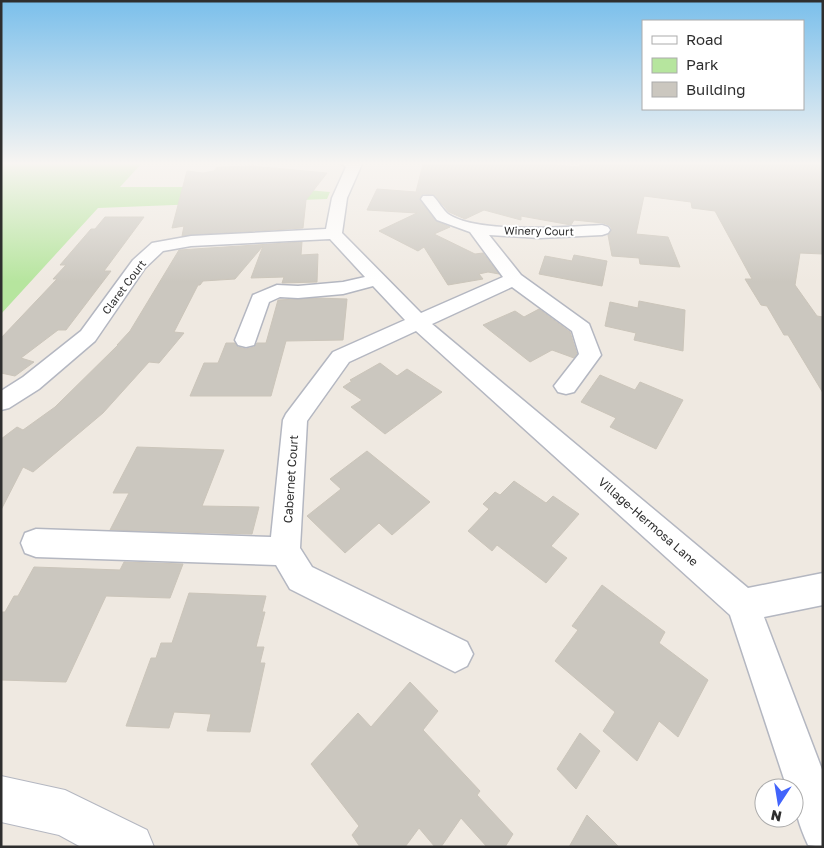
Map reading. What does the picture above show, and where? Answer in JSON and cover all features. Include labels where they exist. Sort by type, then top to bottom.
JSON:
[{"type":"street","points":[[334,234],[337,204]]},
{"type":"street","name":"Winery Court","points":[[432,204],[444,217],[476,229],[540,233],[602,230]]},
{"type":"street","name":"Winery Court","points":[[476,229],[514,279],[582,328],[590,355],[566,386]]},
{"type":"street","name":"Village-Hermosa Lane","points":[[334,234],[417,321],[743,605],[823,830]]},
{"type":"street","name":"Claret Court","points":[[1,402],[31,383],[88,336],[139,264],[158,247],[191,241],[334,234]]},
{"type":"street","points":[[246,340],[260,299],[277,291],[298,292],[343,288],[377,279]]},
{"type":"street","points":[[417,321],[514,279]]},
{"type":"street","name":"Cabernet Court","points":[[285,551],[295,420],[341,357],[417,321]]},
{"type":"street","points":[[36,543],[285,551],[301,578],[455,654]]},
{"type":"street","points":[[743,605],[823,589]]},
{"type":"street","points":[[1,798],[65,813],[130,847]]},
{"type":"green space","points":[[1,204],[211,204],[98,208],[1,314]]},
{"type":"building","points":[[178,204],[306,204],[303,228],[182,236],[184,226],[172,228]]},
{"type":"building","points":[[370,204],[423,204],[436,221],[450,227],[434,234],[475,254],[483,253],[499,274],[488,272],[479,274],[483,279],[448,285],[424,247],[418,251],[379,231],[417,213],[367,210]]},
{"type":"building","points":[[442,204],[642,204],[636,234],[668,237],[680,267],[640,264],[639,258],[612,256],[608,235],[612,229],[609,225],[603,223],[574,220],[571,225],[521,216],[521,220],[484,210],[465,219],[449,212]]},
{"type":"building","points":[[691,204],[823,204],[823,254],[800,253],[795,285],[817,316],[823,317],[823,393],[788,335],[784,335],[767,306],[761,305],[745,279],[752,279],[715,211],[692,208]]},
{"type":"building","points":[[105,217],[144,217],[104,271],[111,271],[66,330],[58,330],[21,358],[34,362],[15,376],[1,373],[1,338],[57,279],[53,279],[66,265],[60,265],[91,229],[95,229]]},
{"type":"building","points":[[302,242],[301,255],[318,254],[317,282],[282,283],[284,277],[251,278],[263,246],[235,279],[203,281],[198,285],[174,332],[184,333],[159,363],[149,362],[103,413],[33,472],[23,467],[1,510],[1,439],[17,427],[23,430],[55,407],[118,345],[130,331],[179,250]]},
{"type":"building","points":[[574,255],[607,261],[602,286],[539,274],[545,256],[572,261]]},
{"type":"building","points":[[347,299],[343,340],[286,341],[271,396],[190,396],[204,363],[218,363],[226,343],[235,343],[238,347],[246,349],[254,347],[257,343],[266,343],[278,300]]},
{"type":"building","points":[[639,301],[685,310],[683,351],[634,340],[636,333],[605,326],[610,302],[638,308]]},
{"type":"building","points":[[539,309],[570,332],[577,354],[574,358],[552,350],[530,362],[483,325],[515,311],[524,317]]},
{"type":"building","points":[[380,363],[397,376],[407,369],[442,392],[385,434],[351,407],[362,400],[343,387],[352,381],[350,380]]},
{"type":"building","points":[[600,375],[635,390],[640,382],[683,400],[656,449],[610,427],[616,418],[581,402]]},
{"type":"building","points":[[137,447],[224,450],[202,506],[259,507],[252,534],[110,530],[129,493],[113,493]]},
{"type":"building","points":[[367,451],[430,502],[392,535],[379,523],[345,553],[307,516],[341,489],[330,479]]},
{"type":"building","points":[[514,481],[546,503],[553,496],[579,514],[551,546],[567,558],[546,583],[497,545],[492,551],[468,531],[489,509],[483,504],[495,492],[500,495]]},
{"type":"building","points":[[124,562],[183,564],[170,598],[106,596],[66,682],[1,680],[1,612],[5,612],[14,596],[18,596],[34,567],[120,570]]},
{"type":"building","points":[[602,585],[665,632],[659,643],[708,680],[678,737],[659,721],[637,761],[603,731],[615,712],[555,661],[578,630],[572,626]]},
{"type":"building","points":[[189,593],[266,596],[262,612],[265,612],[256,647],[264,647],[260,663],[265,663],[250,732],[207,731],[211,714],[174,712],[169,728],[126,726],[151,658],[156,658],[161,643],[172,643]]},
{"type":"building","points":[[410,682],[438,711],[423,730],[480,791],[477,795],[513,834],[505,847],[487,847],[461,818],[441,847],[435,847],[419,828],[405,847],[360,847],[352,835],[359,826],[311,764],[358,713],[371,727]]},
{"type":"building","points":[[580,733],[600,751],[576,789],[557,769]]},
{"type":"building","points":[[587,815],[619,847],[569,847]]}]
